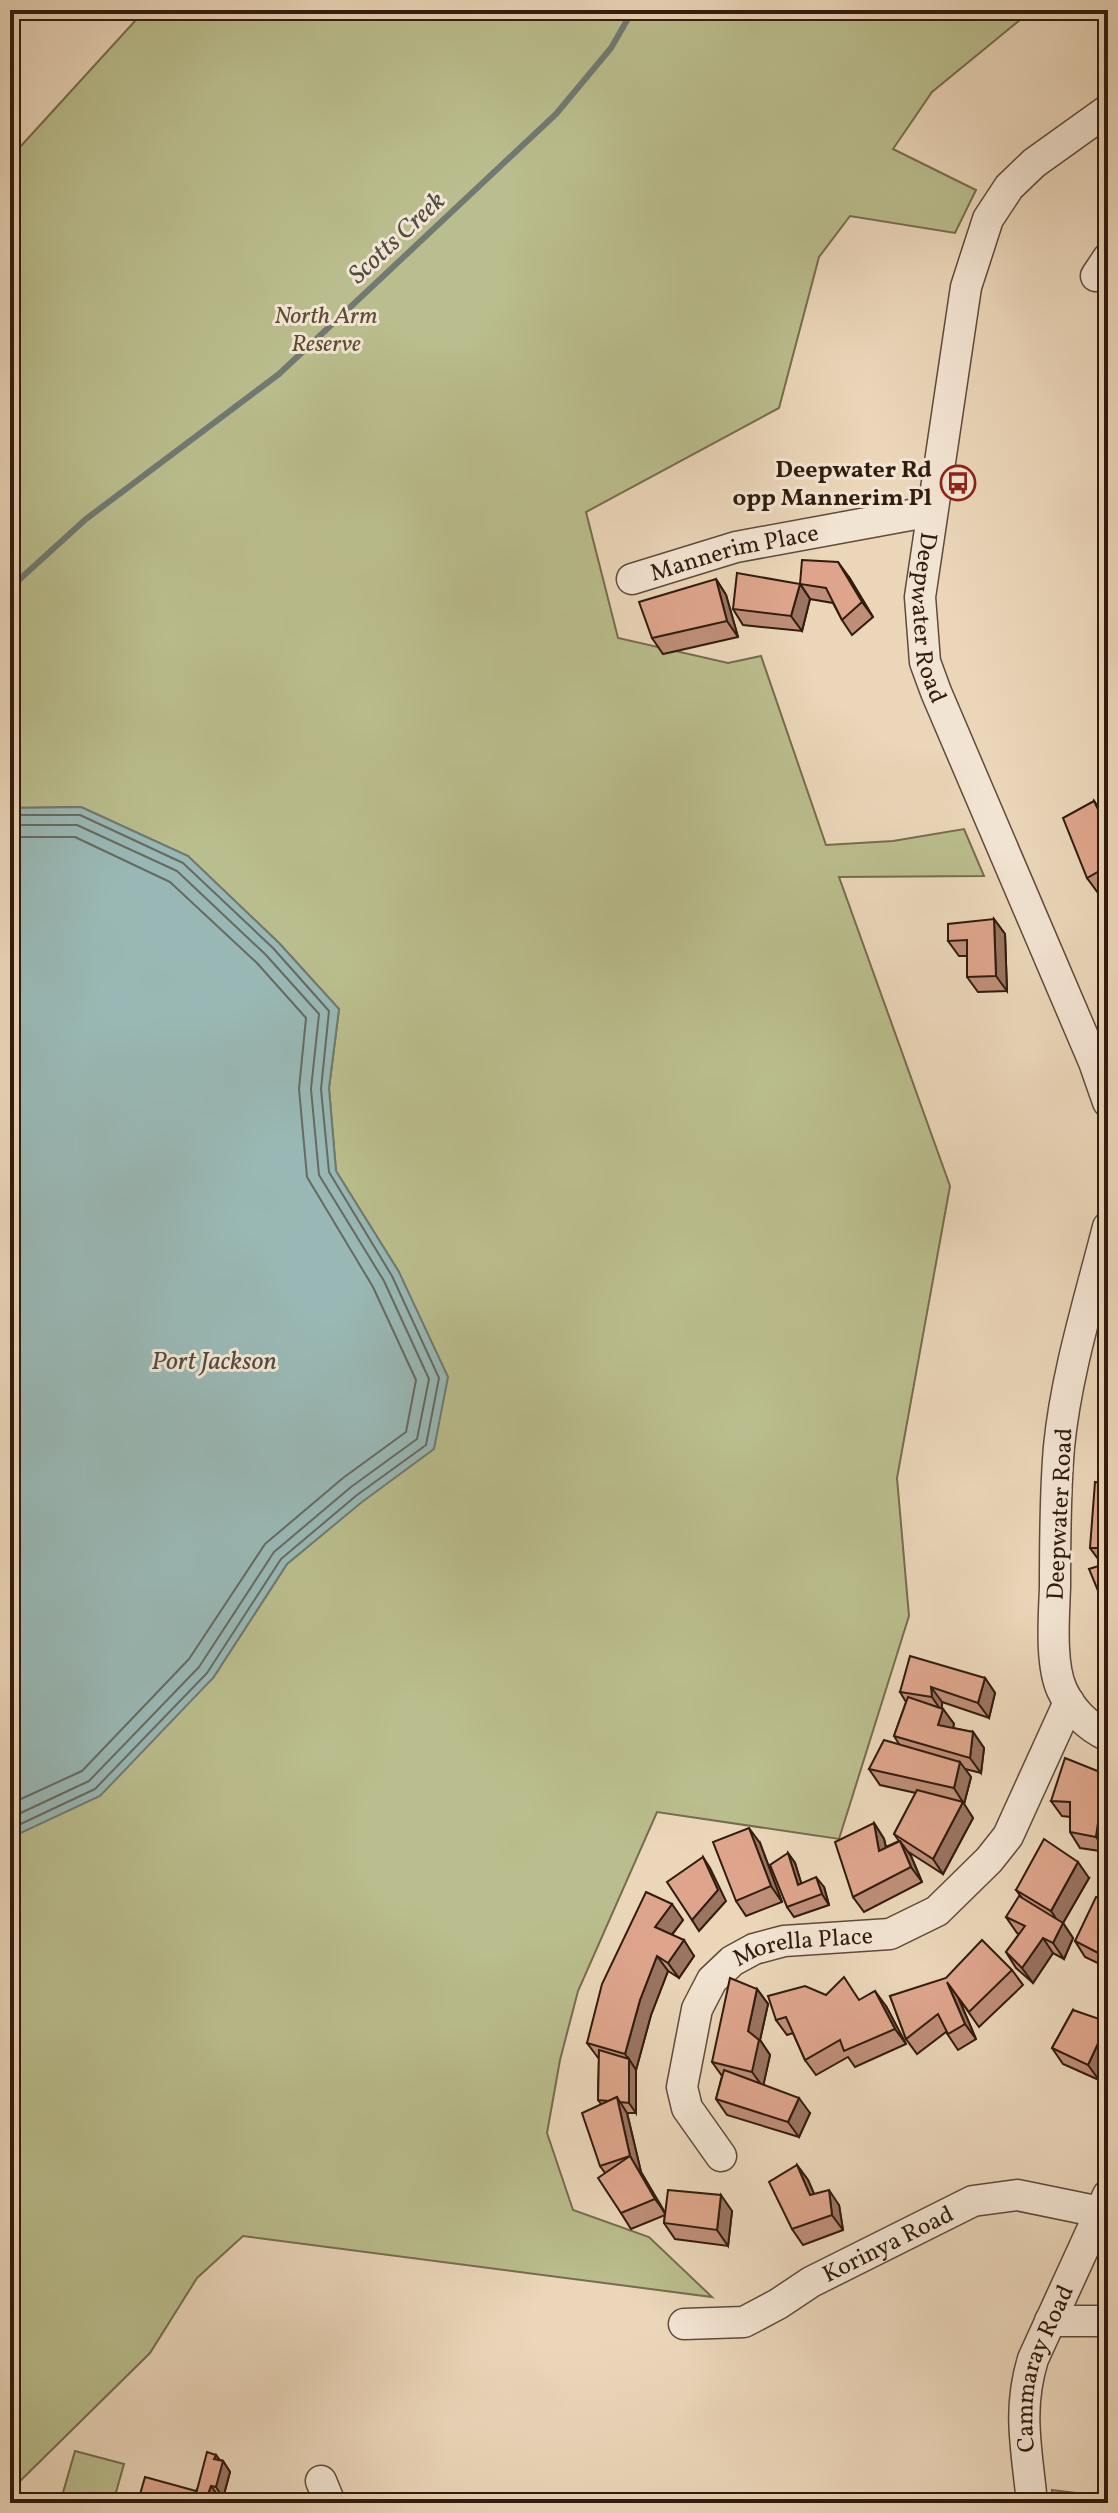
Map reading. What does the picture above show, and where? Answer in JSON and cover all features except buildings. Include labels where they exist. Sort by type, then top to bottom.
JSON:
[{"type":"street","name":"Deepwater Road","points":[[1108,110],[1034,163],[1009,187],[988,219],[966,287],[920,597],[925,662],[946,719],[1094,1062],[1108,1102]]},
{"type":"street","name":"Mannerim Place","points":[[632,579],[736,547],[932,511]]},
{"type":"street","name":"Deepwater Road","points":[[1108,1227],[1059,1448],[1055,1559],[1057,1669],[1061,1689],[1091,1727],[1108,1736]]},
{"type":"street","name":"Morella Place","points":[[721,2156],[687,2108],[682,2087],[697,2009],[712,1980],[732,1961],[754,1949],[784,1941],[890,1934],[937,1911],[989,1860],[1008,1836],[1069,1702]]},
{"type":"street","name":"Korinya Road","points":[[684,2324],[744,2322],[811,2282],[973,2201],[1017,2195],[1104,2204]]},
{"type":"street","name":"Cammaray Road","points":[[1032,2503],[1022,2418],[1024,2386],[1104,2204]]},
{"type":"street","points":[[1050,2321],[1108,2321]]},
{"type":"green space","name":"North Arm Reserve","points":[[145,10],[1032,10],[932,92],[893,149],[976,190],[955,233],[850,216],[819,257],[779,408],[586,512],[618,638],[728,663],[761,656],[826,845],[893,841],[964,829],[984,876],[839,877],[950,1186],[897,1478],[909,1616],[839,1839],[657,1812],[578,1991],[560,2060],[547,2133],[573,2210],[649,2237],[712,2297],[243,2236],[197,2278],[150,2353],[14,2487],[10,2503],[10,1838],[30,1827],[213,1678],[287,1564],[362,1501],[433,1449],[399,1272],[336,1171],[329,1088],[339,1009],[279,943],[188,856],[81,807],[10,808],[10,158]]},
{"type":"green space","points":[[75,2451],[124,2464],[113,2503],[60,2503]]},
{"type":"green space","points":[[1052,2490],[1108,2497],[1108,2503],[1052,2503]]},
{"type":"water","name":"Port Jackson","points":[[81,807],[188,856],[279,943],[339,1009],[329,1088],[336,1171],[399,1272],[448,1377],[434,1449],[362,1502],[287,1564],[213,1678],[100,1796],[10,1838],[10,808]]},
{"type":"waterway","name":"Scotts Creek","points":[[10,588],[86,519],[279,374],[556,114],[611,48],[633,10]]},
{"type":"place","name":"Deepwater Rd opp Mannerim Pl","points":[[958,483]]}]
